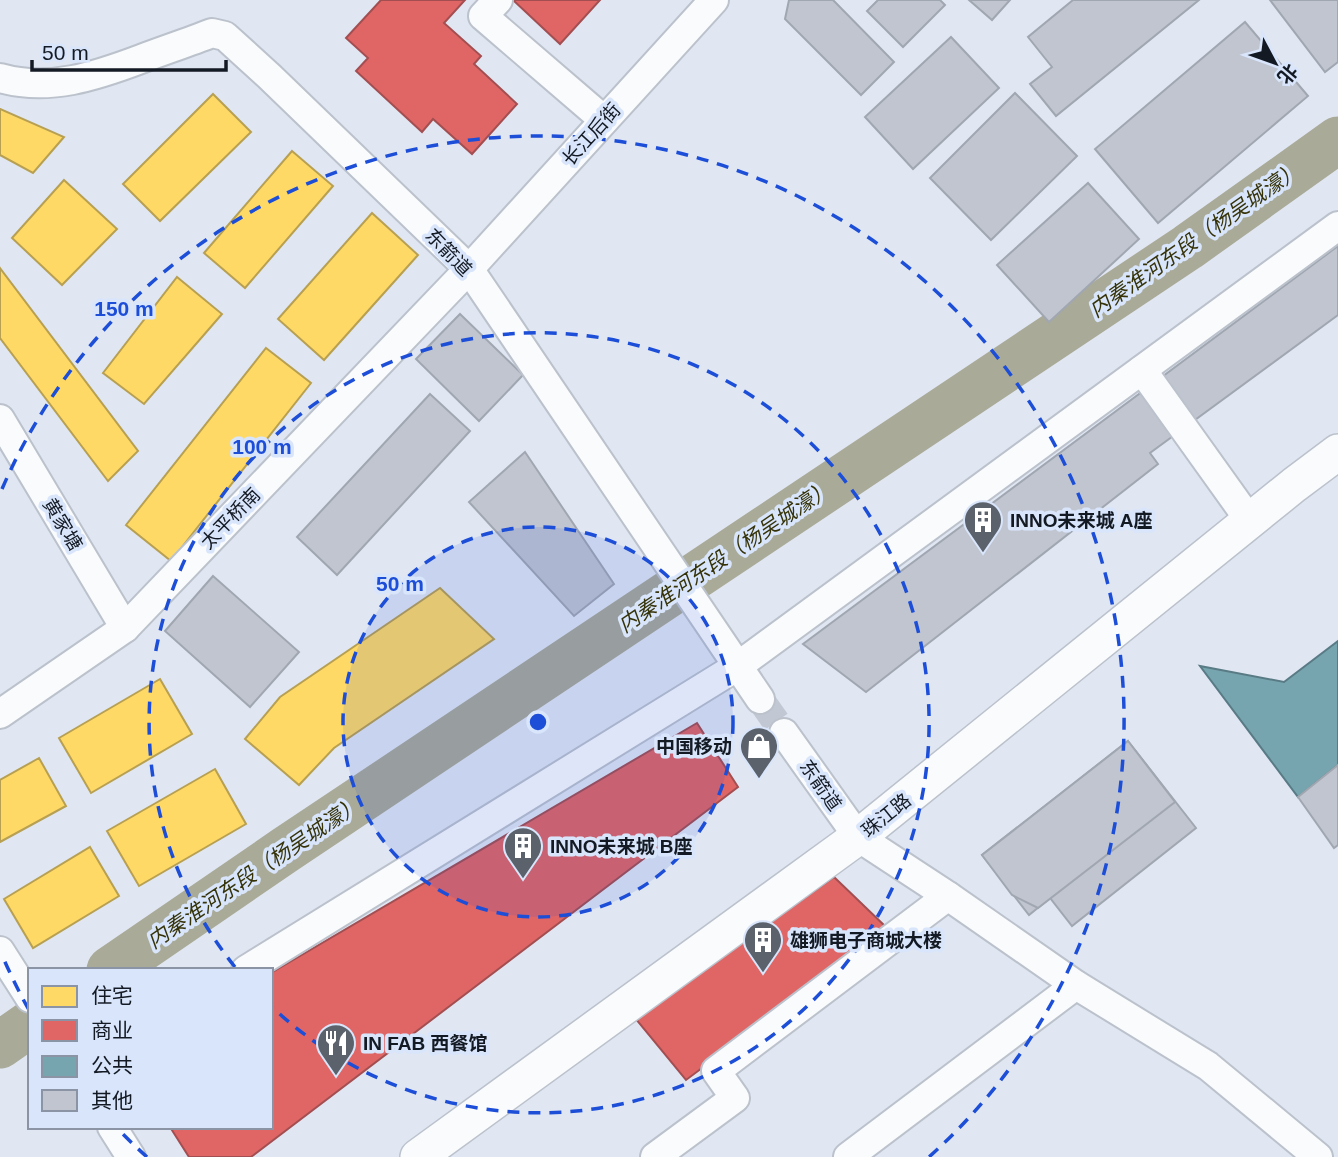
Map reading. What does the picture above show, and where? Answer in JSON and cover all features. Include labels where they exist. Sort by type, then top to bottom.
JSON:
[{"type":"main road","name":"珠江路","points":[[418,1157],[858,837],[1338,452]]},
{"type":"street","points":[[498,0],[483,16],[604,120]]},
{"type":"street","name":"长江后街","points":[[469,269],[714,0]]},
{"type":"street","name":"东箭道","points":[[0,78],[16,82],[61,83],[102,74],[212,33],[225,36],[270,76],[469,269],[760,699]]},
{"type":"street","points":[[249,968],[738,666],[1338,226]]},
{"type":"street","name":"太平桥南","points":[[0,714],[125,628],[469,269]]},
{"type":"street","points":[[1142,370],[1250,521]]},
{"type":"street","name":"黄家塘","points":[[0,419],[125,628]]},
{"type":"street","name":"东箭道","points":[[784,733],[858,837]]},
{"type":"street","points":[[858,837],[1076,985],[1208,1066],[1318,1157]]},
{"type":"street","points":[[655,1157],[735,1098],[716,1071],[948,896]]},
{"type":"street","points":[[6,961],[28,995]]},
{"type":"street","points":[[848,1157],[1076,985]]},
{"type":"street","points":[[113,1129],[131,1157]]},
{"type":"building: 住宅","points":[[213,94],[251,132],[160,221],[123,184]]},
{"type":"building: 住宅","points":[[0,109],[64,137],[33,173],[0,155]]},
{"type":"building: 住宅","points":[[292,151],[333,186],[245,288],[204,253]]},
{"type":"building: 住宅","points":[[64,180],[117,229],[62,285],[12,238]]},
{"type":"building: 住宅","points":[[372,213],[418,255],[324,360],[278,319]]},
{"type":"building: 住宅","points":[[0,268],[138,451],[108,481],[0,338]]},
{"type":"building: 住宅","points":[[177,277],[222,314],[144,404],[103,373]]},
{"type":"building: 住宅","points":[[266,348],[311,383],[171,561],[126,525]]},
{"type":"building: 住宅","points":[[440,588],[494,639],[334,748],[299,785],[245,739],[280,697]]},
{"type":"building: 住宅","points":[[160,679],[192,734],[91,793],[59,738]]},
{"type":"building: 住宅","points":[[39,758],[66,806],[0,842],[0,780]]},
{"type":"building: 住宅","points":[[215,769],[246,824],[139,886],[107,831]]},
{"type":"building: 住宅","points":[[90,847],[119,896],[33,948],[4,899]]},
{"type":"building: 商业","points":[[381,0],[465,0],[444,23],[481,56],[474,64],[517,104],[472,154],[433,119],[422,132],[356,71],[368,58],[346,38]]},
{"type":"building: 商业","points":[[513,0],[600,0],[560,44]]},
{"type":"building: 商业","name":"INNO未来城 B座","points":[[697,723],[738,787],[251,1157],[189,1157],[171,1129],[273,1129],[273,972]]},
{"type":"building: 商业","name":"雄狮电子商城大楼","points":[[834,877],[888,929],[686,1080],[635,1018]]},
{"type":"building: 公共","points":[[1338,641],[1338,765],[1298,797],[1200,666],[1284,682]]},
{"type":"building: 其他","points":[[789,0],[833,0],[894,62],[861,95],[785,19]]},
{"type":"building: 其他","points":[[878,0],[940,0],[945,5],[903,47],[867,11]]},
{"type":"building: 其他","points":[[969,0],[1010,0],[992,20]]},
{"type":"building: 其他","points":[[1073,0],[1199,0],[1056,116],[1030,84],[1052,67],[1028,37]]},
{"type":"building: 其他","points":[[1270,0],[1338,0],[1338,62],[1325,72]]},
{"type":"building: 其他","points":[[1245,22],[1308,96],[1158,223],[1095,149]]},
{"type":"building: 其他","points":[[951,37],[999,88],[913,169],[865,117]]},
{"type":"building: 其他","points":[[1015,93],[1077,156],[991,240],[930,178]]},
{"type":"building: 其他","points":[[1088,183],[1139,239],[1049,322],[997,265]]},
{"type":"building: 其他","name":"INNO未来城 A座","points":[[1338,246],[1338,315],[1150,453],[1158,464],[866,692],[803,644]]},
{"type":"building: 其他","points":[[460,314],[523,375],[479,421],[416,359]]},
{"type":"building: 其他","points":[[430,394],[470,431],[337,575],[297,537]]},
{"type":"building: 其他","points":[[525,452],[614,584],[574,616],[469,502]]},
{"type":"building: 其他","points":[[213,576],[299,652],[250,707],[165,631]]},
{"type":"building: 其他","points":[[1128,741],[1196,828],[1072,926],[1050,898],[1029,915],[982,855]]},
{"type":"building: 其他","points":[[1128,741],[1175,802],[1038,908],[1012,895],[982,855]]},
{"type":"building: 其他","points":[[1338,765],[1338,845],[1334,848],[1298,797]]},
{"type":"waterway","name":"内秦淮河东段（杨吴城濠）","points":[[113,968],[285,850],[1188,247],[1338,140]]},
{"type":"waterway","name":"内秦淮河东段（杨吴城濠）","points":[[0,1045],[28,1025]]},
{"type":"tunnel","points":[[760,699],[784,733]]},
{"type":"place","name":"INNO未来城 A座","points":[[983,554]]},
{"type":"place","name":"中国移动","points":[[759,780]]},
{"type":"place","name":"INNO未来城 B座","points":[[523,880]]},
{"type":"place","name":"雄狮电子商城大楼","points":[[763,974]]},
{"type":"place","name":"IN FAB 西餐馆","points":[[336,1077]]}]
